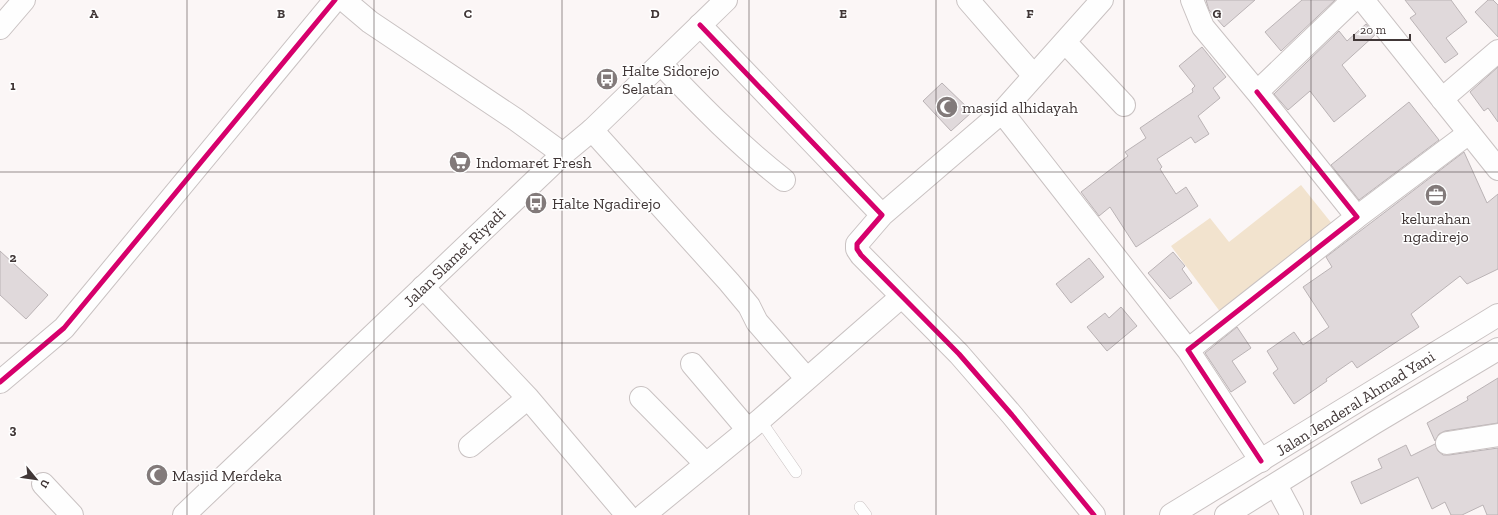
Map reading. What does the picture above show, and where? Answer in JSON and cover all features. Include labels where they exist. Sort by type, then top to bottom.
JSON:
[{"type":"main road","points":[[0,28],[24,0]]},
{"type":"main road","points":[[0,382],[64,328],[336,0]]},
{"type":"main road","points":[[344,0],[370,22],[515,119],[563,154]]},
{"type":"main road","name":"Jalan Slamet Riyadi","points":[[193,512],[423,287],[563,154],[592,130],[726,0]]},
{"type":"main road","points":[[968,0],[1034,76]]},
{"type":"main road","points":[[1094,515],[1012,415],[959,354],[901,297],[857,249],[859,239],[882,215],[1002,112],[1102,0]]},
{"type":"main road","points":[[1192,0],[1203,27],[1357,217]]},
{"type":"main road","points":[[1257,92],[1353,0]]},
{"type":"main road","points":[[1364,0],[1498,169]]},
{"type":"main road","points":[[700,25],[882,215]]},
{"type":"main road","points":[[1065,42],[1124,105]]},
{"type":"main road","points":[[1442,99],[1498,51]]},
{"type":"main road","points":[[660,64],[710,116],[760,161],[784,180]]},
{"type":"main road","points":[[1002,112],[1188,350],[1261,461]]},
{"type":"main road","points":[[592,130],[729,282],[749,306],[757,322],[807,379]]},
{"type":"main road","points":[[1188,350],[1357,217],[1470,133]]},
{"type":"main road","points":[[423,287],[528,398],[627,515]]},
{"type":"main road","points":[[644,515],[754,425],[901,297]]},
{"type":"main road","name":"Jalan Jenderal Ahmad Yani","points":[[1171,515],[1498,315]]},
{"type":"main road","name":"Jalan Jenderal Ahmad Yani","points":[[1226,515],[1498,348]]},
{"type":"main road","points":[[692,364],[754,425]]},
{"type":"main road","points":[[470,446],[528,398]]},
{"type":"main road","points":[[641,398],[706,464]]},
{"type":"main road","points":[[1447,443],[1498,436]]},
{"type":"main road","points":[[43,484],[72,515]]},
{"type":"main road","points":[[1276,485],[1292,515]]},
{"type":"lane","points":[[754,425],[796,472]]},
{"type":"shaded area","points":[[1301,185],[1337,230],[1224,317],[1171,246],[1210,218],[1229,242]]},
{"type":"building","points":[[1206,0],[1255,0],[1224,27],[1209,10]]},
{"type":"building","points":[[1302,0],[1335,0],[1281,51],[1265,32]]},
{"type":"building","points":[[1405,0],[1451,0],[1467,22],[1446,38],[1458,54],[1445,63],[1410,18],[1416,14]]},
{"type":"building","points":[[1488,0],[1493,0],[1498,5],[1498,37],[1475,12]]},
{"type":"building","points":[[1366,24],[1375,35],[1342,65],[1366,96],[1334,122],[1310,91],[1288,110],[1274,94],[1339,31],[1347,41]]},
{"type":"building","points":[[1202,47],[1226,77],[1213,88],[1220,98],[1198,116],[1209,134],[1195,143],[1191,137],[1157,159],[1162,167],[1160,169],[1176,194],[1186,187],[1198,206],[1136,247],[1110,207],[1099,216],[1081,192],[1128,156],[1125,152],[1146,138],[1140,128],[1193,92],[1192,89],[1195,86],[1179,66]]},
{"type":"building","points":[[1498,67],[1498,122],[1488,108],[1484,111],[1470,92]]},
{"type":"building","name":"masjid alhidayah","points":[[942,83],[972,112],[951,131],[923,101]]},
{"type":"building","points":[[1409,102],[1439,140],[1359,200],[1331,165]]},
{"type":"building","points":[[1464,152],[1487,203],[1498,194],[1498,269],[1467,284],[1460,276],[1411,314],[1419,327],[1357,368],[1352,361],[1294,404],[1273,373],[1278,369],[1267,351],[1294,332],[1303,345],[1329,327],[1303,287],[1332,267],[1326,257]]},
{"type":"building","points":[[0,251],[48,295],[26,319],[0,295]]},
{"type":"building","points":[[1173,252],[1185,266],[1182,269],[1192,283],[1170,299],[1148,273]]},
{"type":"building","points":[[1089,258],[1104,277],[1071,303],[1056,284]]},
{"type":"building","points":[[1121,307],[1137,326],[1107,351],[1087,327],[1105,313],[1109,318]]},
{"type":"building","points":[[1237,327],[1251,348],[1232,361],[1246,382],[1231,392],[1205,353]]},
{"type":"building","points":[[1498,378],[1498,423],[1445,431],[1439,434],[1435,441],[1427,423],[1468,400],[1467,397]]},
{"type":"building","points":[[1435,444],[1438,451],[1443,455],[1498,448],[1498,515],[1487,515],[1483,505],[1462,515],[1451,515],[1445,502],[1432,509],[1418,477],[1361,504],[1351,482],[1382,468],[1378,459],[1406,445],[1411,456]]},
{"type":"cycle path","points":[[0,382],[64,328],[335,0]]},
{"type":"cycle path","points":[[700,25],[882,215],[857,244],[857,249],[861,255],[959,354],[1012,415],[1094,515]]},
{"type":"cycle path","points":[[1257,92],[1357,217],[1188,350],[1261,461]]},
{"type":"place","name":"Halte Sidorejo Selatan","points":[[607,79]]},
{"type":"place","name":"masjid alhidayah","points":[[947,107]]},
{"type":"place","name":"Indomaret Fresh","points":[[460,162]]},
{"type":"place","name":"kelurahan ngadirejo","points":[[1436,195]]},
{"type":"place","name":"Halte Ngadirejo","points":[[536,203]]},
{"type":"place","name":"Masjid Merdeka","points":[[157,475]]}]
